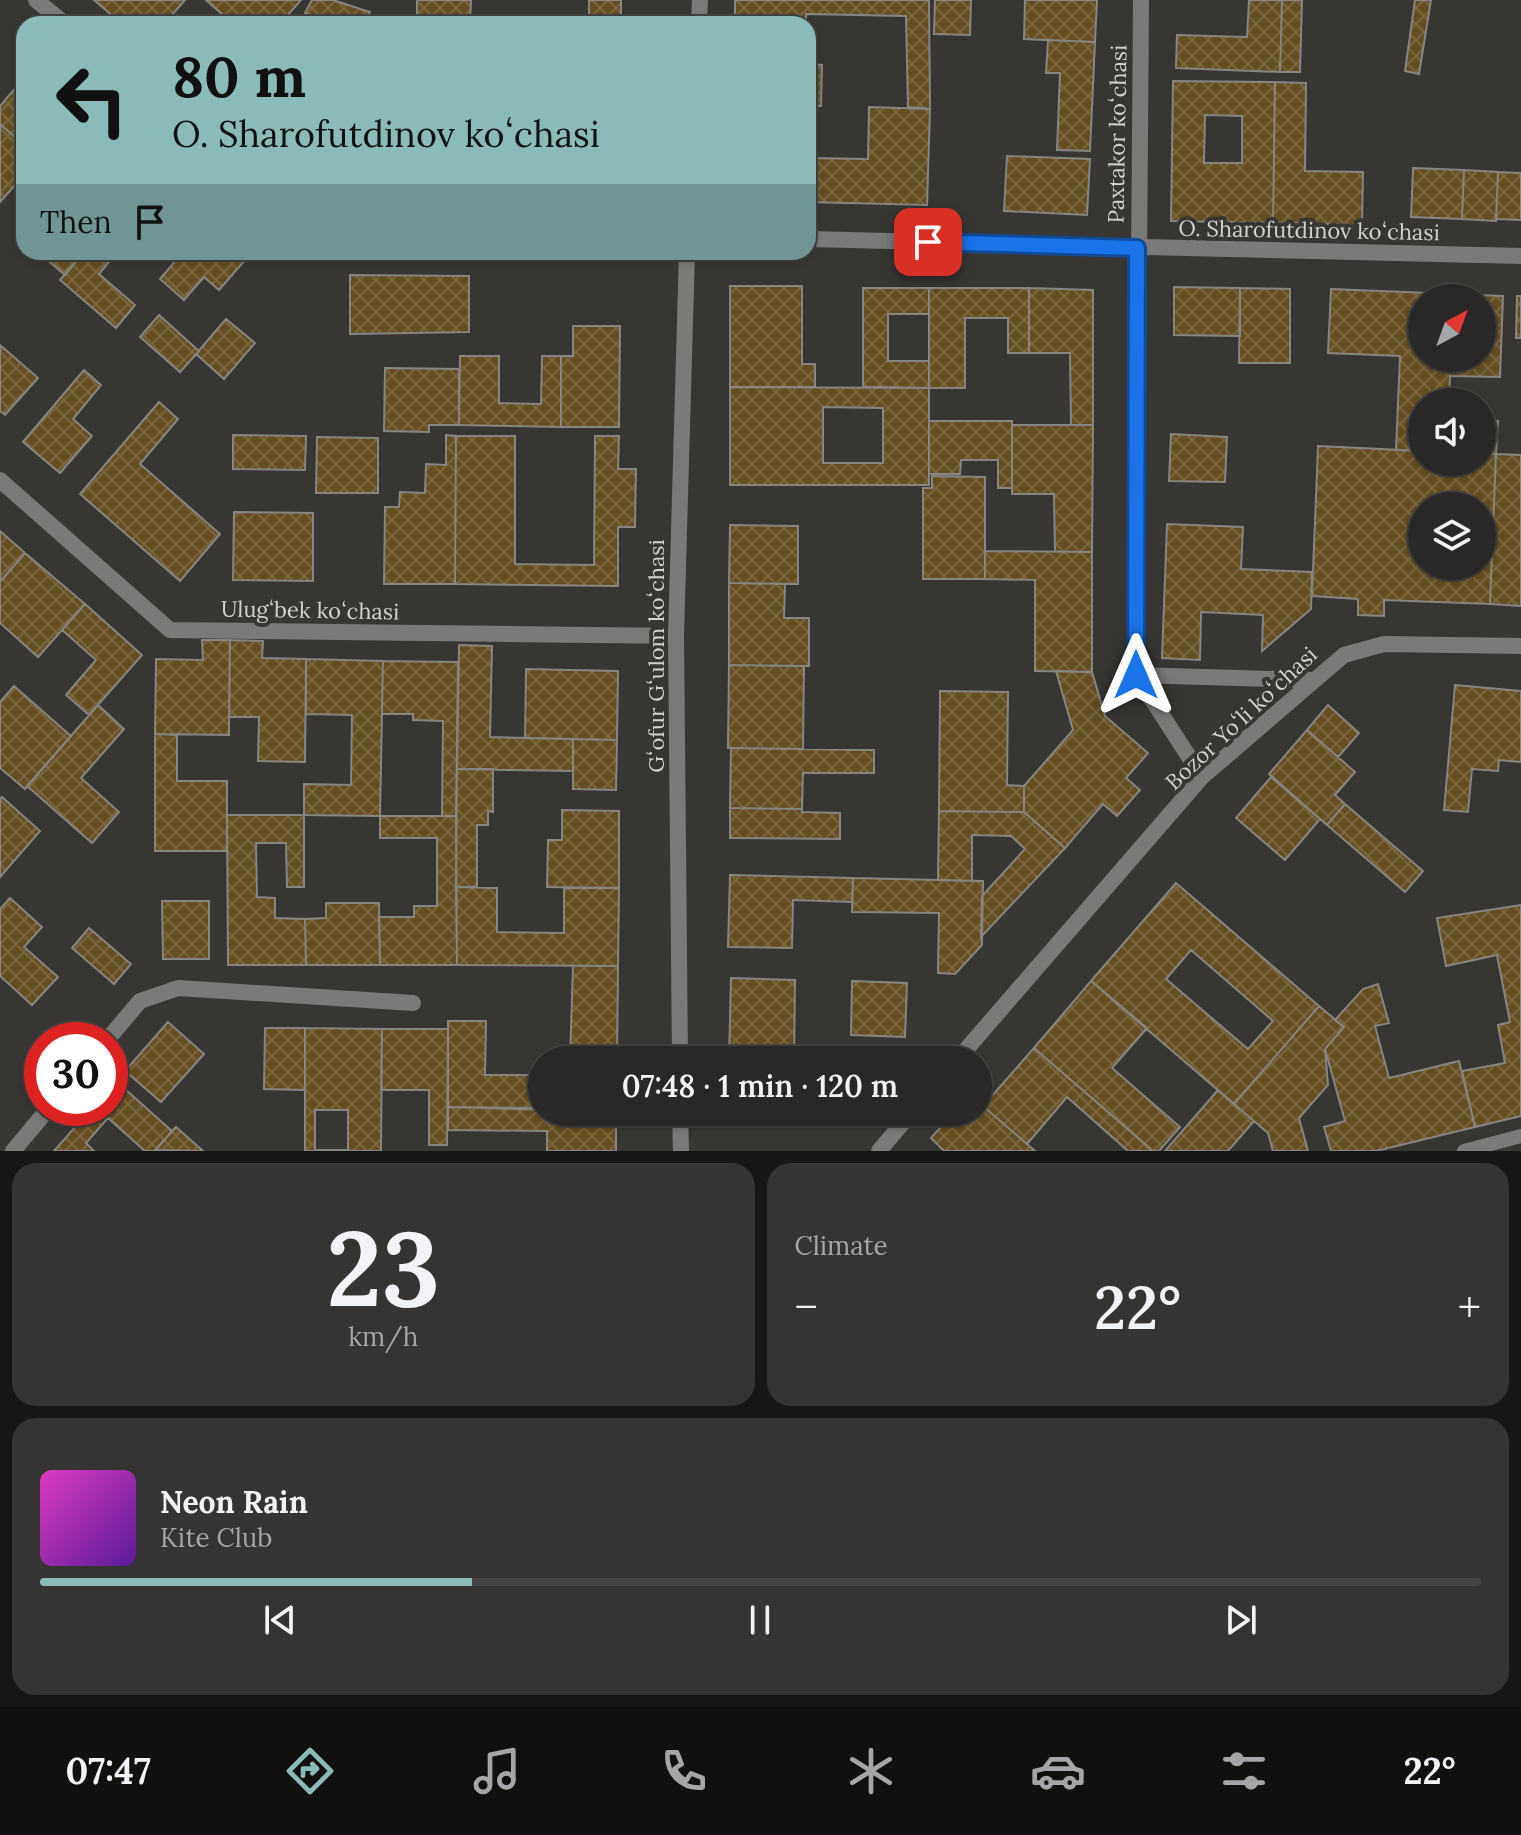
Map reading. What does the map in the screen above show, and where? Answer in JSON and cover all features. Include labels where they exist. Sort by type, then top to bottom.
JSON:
[{"type":"street","points":[[36,0],[55,16]]},
{"type":"street","name":"Paxtakor koʻchasi","points":[[1136,675],[1141,0]]},
{"type":"street","name":"O. Sharofutdinov koʻchasi","points":[[816,239],[1521,256]]},
{"type":"street","name":"Gʻofur Gʻulom koʻchasi","points":[[680,1046],[676,636],[687,260]]},
{"type":"street","name":"Ulugʻbek koʻchasi","points":[[0,480],[170,630],[676,636]]},
{"type":"street","name":"Bozor Yoʻli koʻchasi","points":[[969,1046],[1202,777],[1311,680],[1344,655],[1384,644],[1521,646]]},
{"type":"street","points":[[1136,675],[1311,680]]},
{"type":"street","points":[[1136,675],[1202,777]]},
{"type":"street","points":[[122,1022],[140,1001],[178,988],[413,1003]]},
{"type":"street","points":[[13,1151],[34,1126]]},
{"type":"street","points":[[680,1126],[681,1151]]},
{"type":"street","points":[[879,1151],[900,1126]]},
{"type":"lane","points":[[1464,1151],[1521,1136]]},
{"type":"building","points":[[94,0],[185,0],[171,16],[113,16]]},
{"type":"building","points":[[206,0],[301,0],[287,16],[224,16]]},
{"type":"building","points":[[312,0],[333,0],[370,12],[368,16],[314,16],[305,13]]},
{"type":"building","points":[[417,0],[471,0],[470,16],[417,16]]},
{"type":"building","points":[[589,0],[621,0],[621,16],[589,16]]},
{"type":"building","points":[[735,0],[929,0],[930,109],[908,107],[906,16],[735,16]]},
{"type":"building","points":[[935,0],[971,0],[970,35],[934,34]]},
{"type":"building","points":[[1025,0],[1097,0],[1095,42],[1024,39]]},
{"type":"building","points":[[1249,0],[1282,0],[1280,72],[1176,68],[1177,35],[1247,37]]},
{"type":"building","points":[[1282,0],[1302,0],[1300,72],[1280,72]]},
{"type":"building","points":[[1415,0],[1431,0],[1419,74],[1405,71]]},
{"type":"building","points":[[1048,40],[1095,42],[1090,151],[1057,150],[1060,73],[1046,73]]},
{"type":"building","points":[[816,65],[822,65],[821,106],[816,106]]},
{"type":"building","points":[[1173,81],[1275,82],[1273,223],[1171,221]],"holes":[[[1205,115],[1242,116],[1242,163],[1204,163]]]},
{"type":"building","points":[[1275,82],[1306,83],[1305,171],[1363,172],[1362,225],[1273,223]]},
{"type":"building","points":[[16,87],[16,138],[0,124],[0,106]]},
{"type":"building","points":[[869,107],[930,109],[927,205],[816,202],[816,158],[868,159]]},
{"type":"building","points":[[0,124],[16,138],[16,184],[0,202]]},
{"type":"building","points":[[1007,156],[1090,159],[1087,215],[1004,211]]},
{"type":"building","points":[[1413,168],[1464,170],[1462,219],[1411,217]]},
{"type":"building","points":[[1464,170],[1498,172],[1496,221],[1462,219]]},
{"type":"building","points":[[1498,172],[1521,173],[1521,220],[1496,219]]},
{"type":"building","points":[[47,260],[77,260],[65,275]]},
{"type":"building","points":[[77,260],[110,260],[99,274],[135,305],[116,328],[60,280]]},
{"type":"building","points":[[176,260],[245,260],[219,290],[204,277],[184,300],[160,279]]},
{"type":"building","points":[[350,275],[469,276],[469,332],[350,334]]},
{"type":"building","points":[[730,286],[802,286],[802,364],[815,364],[815,387],[730,387]]},
{"type":"building","points":[[1174,287],[1240,288],[1240,336],[1174,335]]},
{"type":"building","points":[[863,288],[929,288],[929,314],[888,314],[888,361],[929,361],[929,388],[863,387]]},
{"type":"building","points":[[929,288],[1029,288],[1029,353],[1008,353],[1008,318],[965,318],[965,388],[929,388]]},
{"type":"building","points":[[1029,288],[1093,290],[1093,425],[1071,425],[1070,353],[1029,353]]},
{"type":"building","points":[[1240,288],[1290,289],[1290,363],[1239,363]]},
{"type":"building","points":[[1331,289],[1408,292],[1408,372],[1496,372],[1496,296],[1503,296],[1500,377],[1450,376],[1450,388],[1408,388],[1408,450],[1396,450],[1400,356],[1328,353]]},
{"type":"building","points":[[1517,296],[1521,296],[1521,338],[1516,338]]},
{"type":"building","points":[[159,315],[199,351],[180,372],[140,337]]},
{"type":"building","points":[[226,319],[255,343],[224,379],[196,354]]},
{"type":"building","points":[[573,326],[620,326],[619,427],[561,427],[561,356],[573,356]]},
{"type":"building","points":[[0,345],[38,378],[5,415],[0,411]]},
{"type":"building","points":[[460,356],[499,356],[499,403],[541,404],[542,356],[561,356],[561,427],[459,425]]},
{"type":"building","points":[[385,368],[459,369],[459,425],[429,425],[429,432],[384,431]]},
{"type":"building","points":[[84,370],[101,385],[73,419],[92,436],[60,473],[23,442]]},
{"type":"building","points":[[730,387],[929,388],[929,485],[730,485]],"holes":[[[823,407],[883,408],[883,463],[823,463]]]},
{"type":"building","points":[[159,402],[178,419],[140,464],[220,534],[180,581],[80,494]]},
{"type":"building","points":[[929,421],[1012,421],[1012,488],[998,488],[998,460],[961,460],[960,474],[929,474]]},
{"type":"building","points":[[1012,425],[1093,425],[1092,552],[1055,552],[1054,494],[1012,494]]},
{"type":"building","points":[[1171,434],[1227,437],[1225,482],[1169,481]]},
{"type":"building","points":[[233,435],[306,436],[305,470],[233,469]]},
{"type":"building","points":[[446,435],[456,436],[455,584],[384,584],[385,507],[399,507],[400,492],[425,493],[426,464],[446,465]]},
{"type":"building","points":[[456,436],[515,436],[515,564],[594,565],[595,436],[619,436],[618,469],[636,469],[635,527],[618,527],[618,586],[455,584]]},
{"type":"building","points":[[317,437],[378,438],[378,493],[316,493]]},
{"type":"building","points":[[1318,446],[1408,450],[1408,476],[1495,476],[1494,492],[1408,492],[1408,580],[1491,580],[1490,604],[1384,600],[1384,616],[1358,615],[1358,599],[1312,596]]},
{"type":"building","points":[[1496,454],[1521,455],[1521,606],[1490,604],[1491,580],[1496,580]]},
{"type":"building","points":[[932,476],[985,477],[985,579],[923,579],[923,488],[932,488]]},
{"type":"building","points":[[234,512],[313,513],[313,581],[233,580]]},
{"type":"building","points":[[1167,524],[1243,527],[1241,569],[1312,572],[1311,609],[1262,651],[1263,615],[1201,612],[1200,660],[1162,658]]},
{"type":"building","points":[[730,525],[798,526],[798,584],[729,583]]},
{"type":"building","points":[[0,531],[25,553],[0,582]]},
{"type":"building","points":[[985,551],[1092,552],[1092,672],[1035,671],[1035,580],[985,579]]},
{"type":"building","points":[[25,553],[85,604],[38,657],[0,623],[0,582]]},
{"type":"building","points":[[729,583],[785,584],[784,618],[809,618],[809,666],[729,665]]},
{"type":"building","points":[[85,604],[142,655],[89,715],[66,695],[96,660],[62,630]]},
{"type":"building","points":[[202,640],[230,640],[229,735],[155,734],[156,659],[203,660]]},
{"type":"building","points":[[230,640],[263,641],[262,658],[306,659],[305,762],[258,761],[259,717],[229,717]]},
{"type":"building","points":[[459,645],[492,646],[490,737],[573,739],[573,771],[457,769]]},
{"type":"building","points":[[306,659],[383,661],[380,816],[304,815],[304,784],[351,785],[352,715],[306,714]]},
{"type":"building","points":[[383,661],[458,662],[456,816],[442,816],[443,721],[413,720],[413,714],[382,714]]},
{"type":"building","points":[[729,665],[804,666],[803,749],[728,748]]},
{"type":"building","points":[[526,669],[618,671],[617,740],[525,738]]},
{"type":"building","points":[[1056,671],[1092,672],[1105,716],[1148,753],[1126,778],[1140,790],[1117,816],[1103,804],[1065,848],[1024,812],[1024,786],[1073,730]]},
{"type":"building","points":[[1455,685],[1521,691],[1521,762],[1499,760],[1498,771],[1472,769],[1468,812],[1444,810]]},
{"type":"building","points":[[14,686],[71,736],[25,789],[0,768],[0,702]]},
{"type":"building","points":[[940,691],[1008,692],[1007,785],[1024,786],[1024,812],[939,811]]},
{"type":"building","points":[[98,705],[124,729],[81,778],[119,812],[92,843],[27,786]]},
{"type":"building","points":[[1328,705],[1359,733],[1338,757],[1307,730]]},
{"type":"building","points":[[1307,730],[1355,772],[1335,795],[1345,804],[1327,825],[1269,774]]},
{"type":"building","points":[[155,734],[177,735],[177,781],[227,781],[227,851],[155,851]]},
{"type":"building","points":[[573,739],[617,740],[616,790],[573,789]]},
{"type":"building","points":[[731,748],[874,750],[874,773],[803,773],[802,809],[730,808]]},
{"type":"building","points":[[457,769],[493,769],[493,812],[488,811],[488,825],[477,825],[477,887],[456,887]]},
{"type":"building","points":[[1271,777],[1320,819],[1285,860],[1236,818]]},
{"type":"building","points":[[2,797],[40,831],[0,877],[0,799]]},
{"type":"building","points":[[1345,804],[1423,871],[1405,892],[1327,825]]},
{"type":"building","points":[[730,808],[840,813],[840,839],[730,838]]},
{"type":"building","points":[[562,810],[619,811],[619,888],[547,887],[548,840],[562,840]]},
{"type":"building","points":[[939,811],[1024,812],[1065,848],[981,937],[982,896],[1025,849],[1011,836],[972,835],[972,881],[938,880]]},
{"type":"building","points":[[227,815],[304,815],[304,887],[287,887],[286,843],[256,843],[257,897],[275,898],[275,918],[305,919],[306,965],[228,965]]},
{"type":"building","points":[[380,816],[456,816],[457,965],[380,965],[379,917],[414,917],[414,906],[437,906],[437,838],[380,838]]},
{"type":"building","points":[[730,875],[853,878],[852,902],[793,900],[792,948],[728,947]]},
{"type":"building","points":[[853,878],[983,881],[982,945],[955,974],[938,973],[939,913],[852,912]]},
{"type":"building","points":[[1176,883],[1319,1006],[1234,1104],[1091,981]],"holes":[[[1191,950],[1273,1021],[1248,1049],[1166,979]]]},
{"type":"building","points":[[456,887],[497,888],[497,932],[564,933],[564,888],[619,888],[618,966],[457,965]]},
{"type":"building","points":[[10,898],[42,927],[24,947],[58,977],[32,1005],[0,976],[0,909]]},
{"type":"building","points":[[162,901],[209,901],[209,959],[163,959]]},
{"type":"building","points":[[326,903],[379,903],[380,965],[306,965],[305,919],[326,918]]},
{"type":"building","points":[[1521,905],[1521,1116],[1475,1127],[1462,1071],[1505,1063],[1498,1025],[1510,1022],[1497,955],[1446,966],[1437,918]]},
{"type":"building","points":[[89,928],[131,964],[114,984],[72,948]]},
{"type":"building","points":[[573,966],[618,966],[617,1046],[570,1046]]},
{"type":"building","points":[[731,978],[795,980],[794,1046],[729,1046]]},
{"type":"building","points":[[852,981],[907,983],[905,1037],[851,1035]]},
{"type":"building","points":[[1091,981],[1147,1028],[1112,1068],[1180,1127],[1159,1151],[1153,1151],[1034,1048]]},
{"type":"building","points":[[1378,984],[1389,1023],[1375,1026],[1389,1078],[1459,1061],[1475,1127],[1376,1151],[1331,1151],[1324,1127],[1345,1121],[1325,1049],[1344,1027],[1335,1020],[1363,989]]},
{"type":"building","points":[[1319,1006],[1344,1027],[1325,1049],[1328,1085],[1299,1118],[1308,1151],[1273,1151],[1268,1133],[1234,1104]]},
{"type":"building","points":[[448,1021],[486,1021],[485,1075],[528,1075],[528,1108],[448,1107]]},
{"type":"building","points":[[168,1022],[204,1054],[161,1102],[128,1074],[128,1068]]},
{"type":"building","points":[[265,1028],[305,1028],[305,1090],[264,1089]]},
{"type":"building","points":[[305,1028],[382,1029],[381,1151],[305,1151]],"holes":[[[315,1110],[348,1110],[348,1150],[315,1150]]]},
{"type":"building","points":[[382,1029],[448,1029],[447,1145],[429,1145],[429,1090],[381,1090]]},
{"type":"building","points":[[1034,1048],[1153,1151],[1128,1151],[1067,1097],[1027,1144],[992,1114],[992,1096]]},
{"type":"building","points":[[1218,1090],[1254,1121],[1228,1151],[1165,1151]]},
{"type":"building","points":[[128,1092],[172,1131],[155,1151],[145,1151],[117,1126],[128,1126]]},
{"type":"building","points":[[448,1107],[528,1109],[528,1126],[616,1126],[616,1151],[547,1151],[547,1131],[448,1130]]},
{"type":"building","points":[[992,1114],[1035,1151],[944,1151],[931,1138],[942,1126],[992,1126]]},
{"type":"building","points":[[76,1126],[101,1126],[86,1143],[94,1151],[54,1151]]},
{"type":"building","points":[[176,1127],[203,1151],[155,1150]]},
{"type":"route","points":[[928,242],[1137,248],[1136,675]]}]
